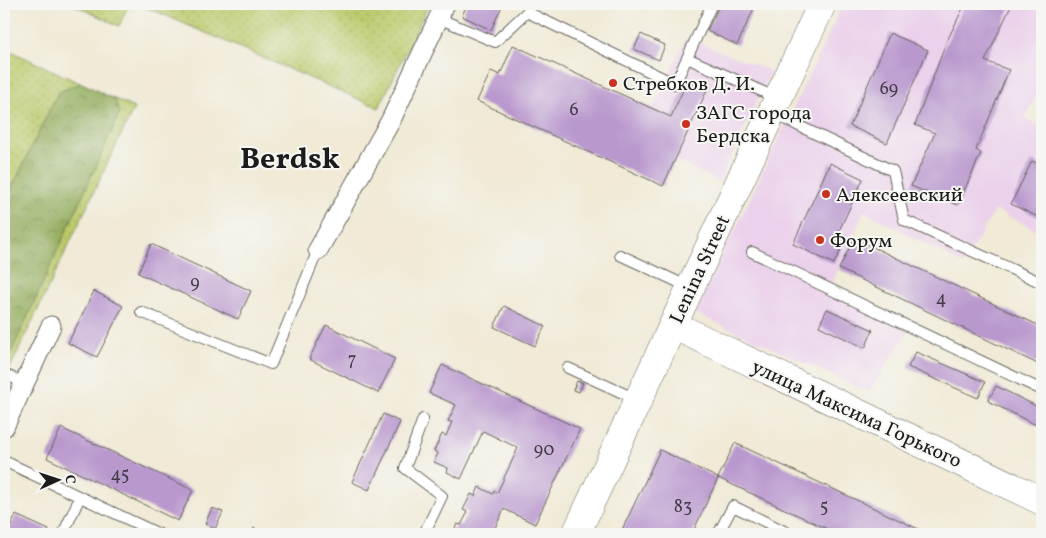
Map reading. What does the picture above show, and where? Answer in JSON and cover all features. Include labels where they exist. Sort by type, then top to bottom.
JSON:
[{"type":"main road","name":"Lenina Street","points":[[576,534],[822,4]]},
{"type":"main road","name":"улица Максима Горького","points":[[672,325],[1042,501]]},
{"type":"street","points":[[318,250],[390,120],[442,11]]},
{"type":"street","points":[[4,427],[51,326]]},
{"type":"lane","points":[[442,11],[495,42],[529,8],[675,84],[712,4]]},
{"type":"lane","points":[[686,58],[893,171],[904,220],[1042,283]]},
{"type":"lane","points":[[141,312],[271,364],[318,250]]},
{"type":"lane","points":[[752,252],[1042,390]]},
{"type":"lane","points":[[620,255],[690,287]]},
{"type":"lane","points":[[568,368],[638,400]]},
{"type":"lane","points":[[4,374],[24,384]]},
{"type":"lane","points":[[422,419],[405,468],[442,496],[424,534]]},
{"type":"lane","points":[[4,461],[159,534]]},
{"type":"lane","points":[[63,534],[80,497]]},
{"type":"lane","points":[[718,534],[732,506],[790,534]]},
{"type":"shaded area","points":[[843,4],[1042,4],[1042,86],[1025,118],[1042,127],[1042,233],[995,210],[963,264],[864,211],[829,290],[908,332],[869,392],[695,313]]},
{"type":"shaded area","points":[[686,38],[771,71],[719,182],[638,141]]},
{"type":"green space","points":[[72,4],[129,4],[119,26]]},
{"type":"green space","points":[[139,4],[429,4],[379,108]]},
{"type":"green space","points":[[4,48],[134,108],[10,368],[4,365]]},
{"type":"green space","points":[[82,83],[114,99],[120,113],[12,351],[4,354],[4,204],[58,92]]},
{"type":"building","points":[[467,4],[503,4],[491,30],[462,16]]},
{"type":"building","points":[[720,4],[756,4],[737,45],[707,31]]},
{"type":"building","points":[[965,4],[1012,4],[985,61],[1009,70],[976,150],[981,153],[958,205],[911,186],[935,133],[915,125],[946,43]]},
{"type":"building","points":[[890,33],[928,50],[887,143],[850,126]]},
{"type":"building","points":[[641,34],[665,45],[659,60],[634,49]]},
{"type":"building","points":[[513,45],[671,117],[687,81],[707,90],[663,186],[477,101],[491,71],[500,75]]},
{"type":"building","points":[[1032,161],[1042,166],[1042,219],[1011,204]]},
{"type":"building","points":[[830,163],[863,179],[838,233],[847,237],[834,264],[793,244]]},
{"type":"building","points":[[854,238],[1042,327],[1042,366],[839,269]]},
{"type":"building","points":[[151,244],[251,291],[238,319],[138,273]]},
{"type":"building","points":[[94,291],[123,306],[97,357],[68,343]]},
{"type":"building","points":[[504,306],[545,326],[535,346],[494,327]]},
{"type":"building","points":[[827,309],[873,330],[865,348],[819,326]]},
{"type":"building","points":[[326,325],[395,359],[378,393],[309,359]]},
{"type":"building","points":[[916,352],[985,382],[978,398],[908,367]]},
{"type":"building","points":[[442,365],[580,429],[535,524],[504,509],[492,534],[452,534],[457,524],[461,525],[468,512],[463,510],[471,494],[475,496],[479,487],[493,494],[494,491],[497,493],[518,448],[483,431],[461,479],[447,472],[448,468],[434,462],[438,453],[434,451],[442,434],[446,436],[452,422],[448,421],[456,405],[429,393]]},
{"type":"building","points":[[577,381],[583,383],[579,392],[573,390]]},
{"type":"building","points":[[996,386],[1042,409],[1042,428],[988,401]]},
{"type":"building","points":[[4,390],[9,392],[4,403]]},
{"type":"building","points":[[383,414],[400,422],[369,490],[352,482]]},
{"type":"building","points":[[61,428],[193,490],[178,521],[47,458]]},
{"type":"building","points":[[735,443],[929,534],[838,534],[718,478]]},
{"type":"building","points":[[660,450],[718,478],[692,534],[620,534]]},
{"type":"building","points":[[212,508],[223,512],[215,529],[205,524]]},
{"type":"building","points":[[16,515],[49,530],[47,534],[7,534]]},
{"type":"building","points":[[254,528],[267,534],[251,534]]},
{"type":"place","name":"Стребков Д. И.","points":[[613,83]]},
{"type":"place","name":"ЗАГС города Бердска","points":[[686,124]]},
{"type":"place","name":"Алексеевский","points":[[826,194]]},
{"type":"place","name":"Форум","points":[[820,240]]},
{"type":"district","name":"Berdsk","points":[[290,158]]}]
